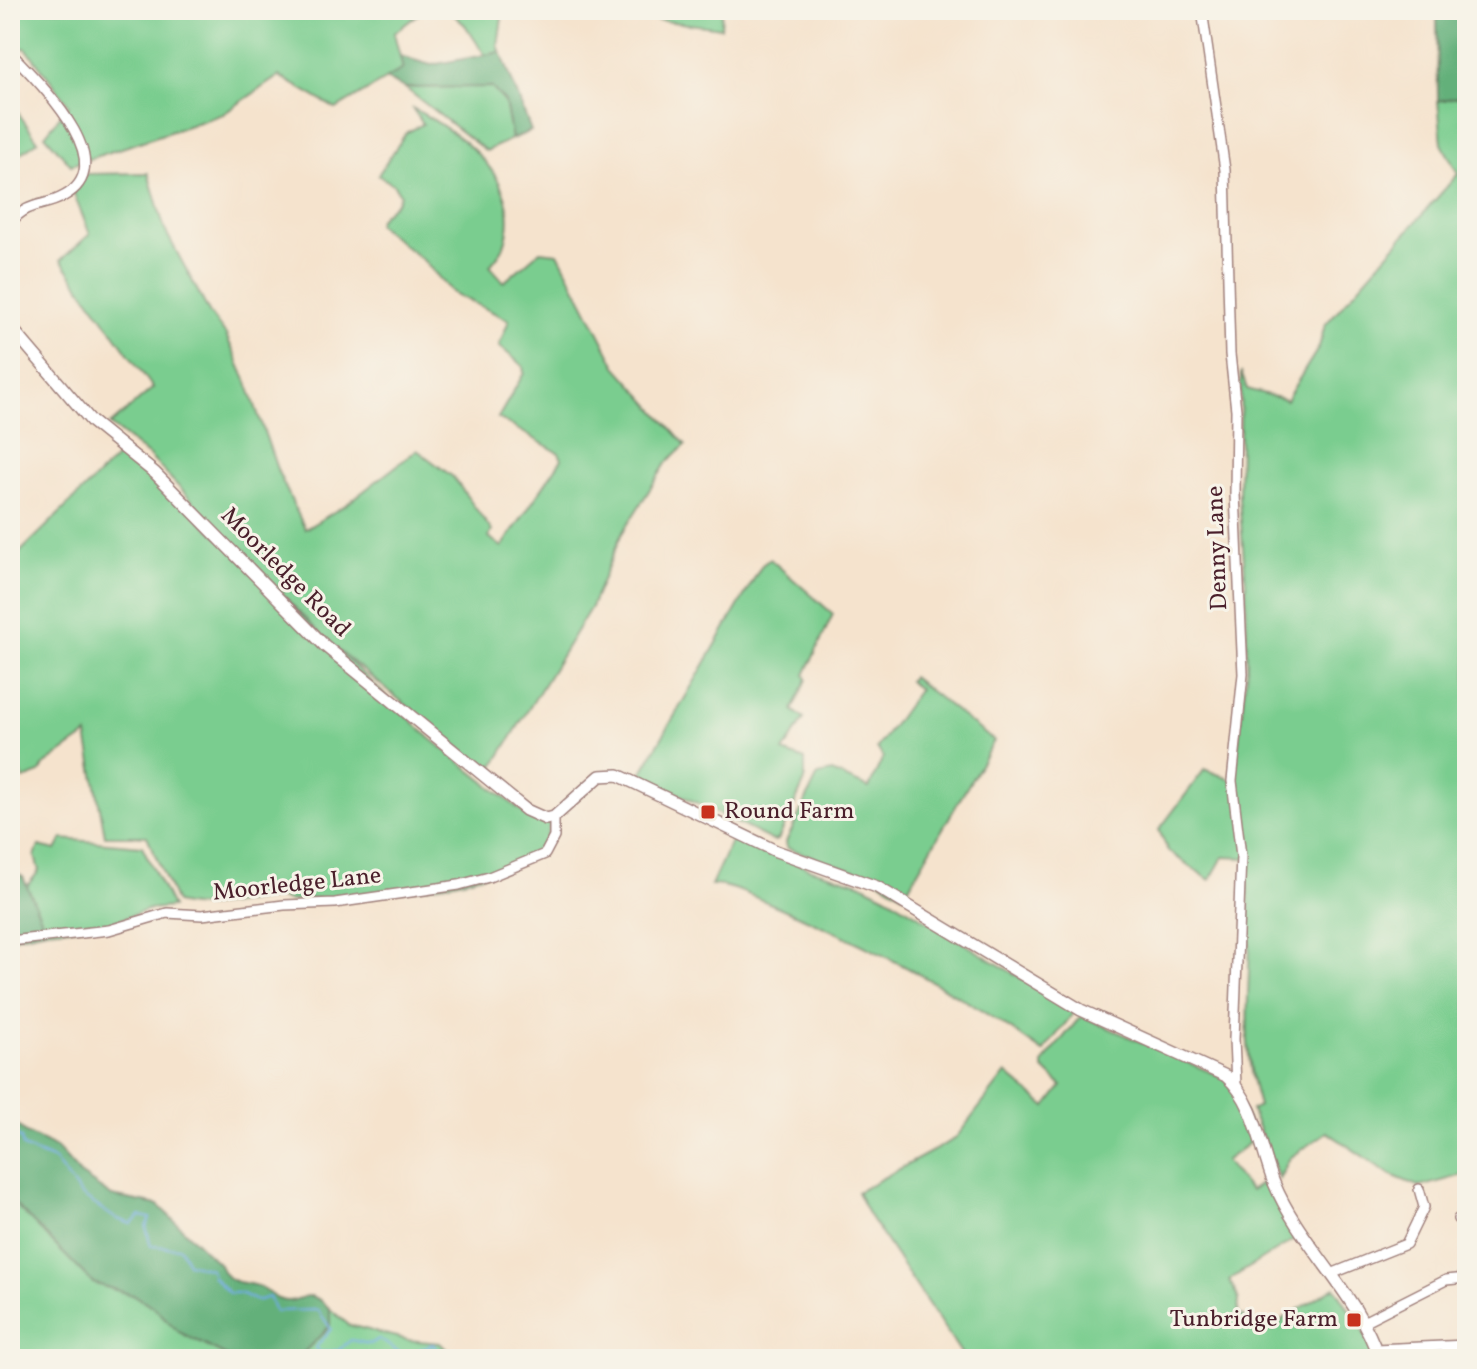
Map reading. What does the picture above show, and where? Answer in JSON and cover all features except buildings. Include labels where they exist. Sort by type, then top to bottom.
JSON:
[{"type":"street","name":"Denny Lane","points":[[1202,10],[1225,170],[1230,354],[1236,410],[1235,494],[1243,674],[1232,765],[1232,798],[1241,856],[1234,1039],[1236,1085]]},
{"type":"street","points":[[10,52],[67,117],[79,137],[82,161],[81,175],[65,196],[35,203],[10,223]]},
{"type":"street","name":"Moorledge Road","points":[[10,326],[92,422],[155,473],[325,646],[526,810],[546,819],[554,817]]},
{"type":"street","points":[[554,817],[571,806],[600,776],[618,775],[776,851],[877,887],[1081,1010],[1217,1071],[1236,1085],[1259,1133],[1282,1200],[1363,1322],[1377,1354],[1467,1345]]},
{"type":"street","name":"Moorledge Lane","points":[[10,941],[109,930],[167,913],[202,915],[284,905],[335,903],[459,885],[489,877],[545,854],[554,837],[554,817]]},
{"type":"street","points":[[1331,1274],[1406,1244],[1424,1207],[1419,1189]]},
{"type":"street","points":[[1363,1322],[1446,1280],[1467,1278]]},
{"type":"green space","points":[[10,10],[424,10],[394,33],[403,69],[336,109],[279,76],[223,114],[71,165],[45,135],[69,105],[26,48],[10,50]]},
{"type":"green space","points":[[448,10],[503,10],[498,46],[501,52],[485,55],[465,25]]},
{"type":"green space","points":[[635,10],[722,10],[721,28],[656,20]]},
{"type":"green space","points":[[1437,10],[1467,10],[1467,95],[1438,101]]},
{"type":"green space","points":[[501,52],[531,131],[512,139],[505,102],[491,87],[405,88],[385,79],[403,69],[400,56],[431,65]]},
{"type":"green space","points":[[491,86],[505,102],[512,139],[486,151],[405,88]]},
{"type":"green space","points":[[1467,95],[1467,1174],[1420,1187],[1391,1175],[1327,1132],[1290,1158],[1279,1179],[1251,1110],[1259,1106],[1248,1044],[1250,940],[1246,858],[1223,857],[1210,880],[1168,851],[1159,830],[1205,769],[1234,781],[1247,667],[1246,585],[1239,498],[1241,372],[1247,389],[1286,400],[1319,347],[1325,325],[1458,174],[1442,144],[1438,101]]},
{"type":"green space","points":[[10,101],[38,141],[10,161]]},
{"type":"green space","points":[[412,108],[451,131],[469,146],[498,181],[506,201],[509,222],[503,249],[490,266],[504,282],[540,251],[558,253],[616,366],[686,445],[667,462],[621,535],[591,607],[492,769],[484,768],[328,642],[149,456],[110,425],[153,388],[61,260],[90,234],[73,192],[85,174],[148,173],[165,230],[210,314],[226,335],[247,382],[278,472],[305,529],[347,504],[417,450],[453,477],[492,531],[489,537],[502,547],[562,459],[559,453],[498,418],[524,373],[523,366],[499,346],[509,320],[453,293],[424,261],[377,224],[400,195],[394,185],[378,175],[406,133],[423,124]]},
{"type":"green space","points":[[123,451],[152,474],[430,738],[530,818],[550,823],[544,847],[490,873],[421,888],[317,899],[288,901],[281,898],[189,906],[176,903],[147,836],[105,836],[87,735],[44,765],[40,773],[24,779],[10,749],[10,562]]},
{"type":"green space","points":[[770,559],[833,614],[793,710],[804,719],[783,752],[805,760],[805,781],[778,840],[773,841],[642,776],[762,565]]},
{"type":"green space","points":[[912,677],[994,741],[904,895],[874,877],[787,848],[786,842],[818,775],[832,772],[869,788],[883,757],[877,748],[919,689],[908,681]]},
{"type":"green space","points":[[737,836],[811,869],[860,883],[886,896],[1075,1011],[1043,1052],[945,988],[876,951],[748,894],[711,885],[733,837]]},
{"type":"green space","points":[[62,839],[142,846],[172,907],[150,909],[105,925],[46,930],[27,886],[39,871],[35,856],[39,846],[56,850]]},
{"type":"green space","points":[[10,869],[23,877],[46,930],[10,938]]},
{"type":"green space","points":[[1081,1016],[1224,1078],[1234,1091],[1256,1138],[1225,1161],[1250,1191],[1268,1179],[1298,1237],[1229,1280],[1239,1299],[1238,1314],[1274,1330],[1283,1319],[1335,1287],[1368,1339],[1374,1359],[965,1359],[868,1214],[857,1192],[955,1139],[1006,1073],[1046,1107],[1062,1086],[1043,1068],[1043,1062]]},
{"type":"green space","points":[[10,1118],[26,1133],[57,1148],[80,1174],[112,1196],[158,1205],[232,1280],[255,1285],[286,1301],[308,1296],[321,1301],[330,1309],[330,1326],[301,1355],[287,1359],[232,1359],[179,1332],[154,1307],[136,1296],[93,1283],[10,1199]]},
{"type":"green space","points":[[10,1199],[93,1283],[135,1296],[154,1307],[179,1332],[232,1359],[10,1359]]},
{"type":"green space","points":[[330,1309],[349,1325],[408,1340],[440,1343],[456,1359],[287,1359],[301,1355],[330,1326]]},
{"type":"waterway","points":[[10,1134],[21,1138],[23,1147],[54,1160],[81,1195],[115,1218],[131,1224],[140,1216],[150,1218],[146,1227],[151,1246],[180,1248],[188,1263],[211,1269],[213,1277],[229,1293],[240,1293],[257,1301],[269,1297],[275,1311],[318,1310],[331,1329],[315,1348],[322,1353],[338,1350],[351,1340],[369,1344],[379,1339],[408,1358],[419,1358],[420,1349],[433,1344],[444,1359]]},
{"type":"place","name":"Round Farm","points":[[708,812]]},
{"type":"place","name":"Tunbridge Farm","points":[[1354,1320]]}]
